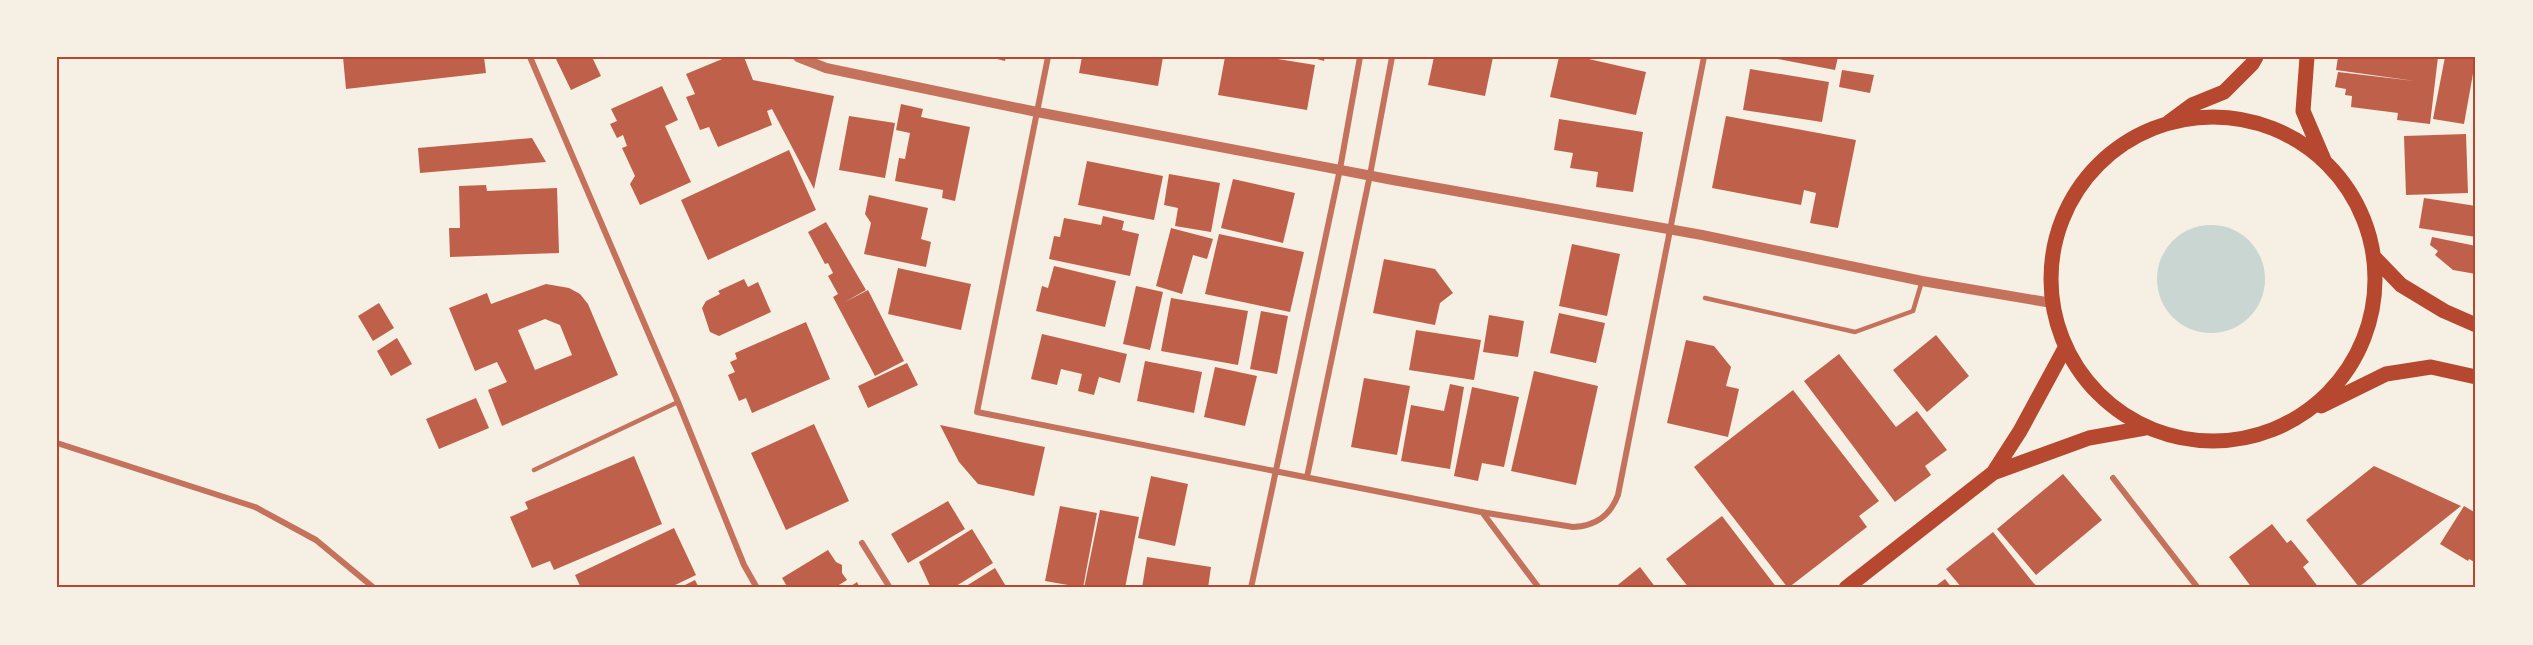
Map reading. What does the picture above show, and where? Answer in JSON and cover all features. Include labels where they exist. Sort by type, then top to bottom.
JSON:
[{"type":"main road","points":[[2256,57],[2224,92],[2192,105],[2167,123],[2132,139],[2101,162],[2076,192],[2059,227],[2051,265],[2052,303],[2065,348],[2085,381],[2112,408],[2145,428],[2197,441],[2250,438],[2299,417],[2386,374],[2431,367],[2476,377]]},
{"type":"main road","points":[[2299,417],[2334,387],[2360,348],[2374,304],[2374,257],[2358,205],[2324,160],[2303,111],[2307,57]]},
{"type":"main road","points":[[2167,123],[2209,117],[2251,121],[2290,136],[2324,160]]},
{"type":"main road","points":[[2374,257],[2401,285],[2444,311],[2476,325]]},
{"type":"main road","points":[[1993,473],[2020,430],[2065,348]]},
{"type":"main road","points":[[1846,588],[1993,473],[2089,438],[2145,428]]},
{"type":"street","points":[[530,57],[678,402],[744,565],[757,588]]},
{"type":"street","points":[[798,57],[826,68],[1037,112],[1671,229],[1922,281],[2052,303]]},
{"type":"street","points":[[1048,57],[977,411],[1481,512],[1573,527],[1584,527],[1606,515],[1614,506],[1618,495],[1704,57]]},
{"type":"street","points":[[1251,588],[1340,169],[1360,57]]},
{"type":"street","points":[[1307,477],[1370,175],[1392,57]]},
{"type":"street","points":[[57,443],[255,507],[316,540],[374,588]]},
{"type":"street","points":[[2113,478],[2198,588]]},
{"type":"street","points":[[1481,512],[1539,588]]},
{"type":"street","points":[[862,543],[890,588]]},
{"type":"lane","points":[[1705,298],[1856,332],[1913,311],[1922,281]]},
{"type":"lane","points":[[534,470],[678,402]]},
{"type":"shaded area","points":[[2211,225],[2232,229],[2250,240],[2261,258],[2265,279],[2261,300],[2250,318],[2232,329],[2211,333],[2190,329],[2172,318],[2161,300],[2157,279],[2161,258],[2172,240],[2190,229]]},
{"type":"building","points":[[343,57],[484,57],[486,73],[346,89]]},
{"type":"building","points":[[555,57],[592,57],[601,76],[571,90]]},
{"type":"building","points":[[727,57],[744,57],[753,80],[834,96],[814,189],[772,109],[767,111],[772,125],[718,147],[709,127],[700,130],[686,97],[695,94],[686,74]]},
{"type":"building","points":[[989,57],[1006,57],[1005,61]]},
{"type":"building","points":[[1082,57],[1163,57],[1158,86],[1079,73]]},
{"type":"building","points":[[1225,57],[1265,57],[1315,65],[1307,110],[1218,95]]},
{"type":"building","points":[[1310,57],[1325,57],[1324,61]]},
{"type":"building","points":[[1434,57],[1493,57],[1485,96],[1428,85]]},
{"type":"building","points":[[1559,57],[1580,57],[1646,72],[1636,115],[1550,97]]},
{"type":"building","points":[[1767,57],[1838,57],[1835,70]]},
{"type":"building","points":[[2338,57],[2438,57],[2430,124],[2397,120],[2398,113],[2351,107],[2352,96],[2345,95],[2346,89],[2335,87],[2338,72],[2415,81],[2336,70]]},
{"type":"building","points":[[2445,57],[2476,57],[2464,124],[2433,119]]},
{"type":"building","points":[[1750,69],[1829,82],[1822,122],[1743,110]]},
{"type":"building","points":[[1842,70],[1874,75],[1870,93],[1839,87]]},
{"type":"building","points":[[662,86],[678,120],[665,126],[691,182],[640,205],[630,184],[635,176],[622,148],[627,146],[623,135],[617,138],[610,124],[617,121],[611,109]]},
{"type":"building","points":[[901,104],[923,109],[921,117],[970,127],[955,201],[942,198],[943,190],[895,181],[899,158],[905,159],[910,133],[896,130]]},
{"type":"building","points":[[849,116],[895,123],[885,178],[839,170]]},
{"type":"building","points":[[1726,116],[1856,140],[1838,228],[1810,223],[1816,193],[1804,190],[1801,205],[1712,188]]},
{"type":"building","points":[[1559,119],[1643,132],[1633,192],[1596,187],[1598,172],[1570,168],[1573,153],[1554,150]]},
{"type":"building","points":[[2466,134],[2468,193],[2406,195],[2404,136]]},
{"type":"building","points":[[532,138],[546,162],[420,173],[418,148]]},
{"type":"building","points":[[789,150],[816,210],[708,260],[681,200]]},
{"type":"building","points":[[1087,161],[1163,176],[1154,220],[1078,205]]},
{"type":"building","points":[[1169,174],[1220,183],[1211,232],[1175,226],[1178,208],[1164,205]]},
{"type":"building","points":[[1233,179],[1295,193],[1283,243],[1221,228]]},
{"type":"building","points":[[486,185],[487,191],[557,188],[559,253],[450,257],[449,228],[460,228],[459,186]]},
{"type":"building","points":[[869,195],[928,208],[921,239],[931,242],[926,267],[864,254],[871,223],[865,214]]},
{"type":"building","points":[[2424,198],[2476,206],[2476,237],[2419,228]]},
{"type":"building","points":[[1103,216],[1124,221],[1122,230],[1139,234],[1130,276],[1049,259],[1054,236],[1060,237],[1064,218],[1101,225]]},
{"type":"building","points":[[826,222],[866,290],[845,302],[868,290],[904,361],[875,376],[833,297],[838,294],[828,276],[833,273],[828,263],[825,264],[808,232]]},
{"type":"building","points":[[1171,228],[1213,239],[1207,259],[1193,255],[1182,294],[1156,286]]},
{"type":"building","points":[[1219,234],[1304,252],[1290,312],[1205,294]]},
{"type":"building","points":[[2432,237],[2476,246],[2476,274],[2453,270],[2435,255],[2438,251],[2430,245]]},
{"type":"building","points":[[1572,244],[1620,254],[1607,316],[1559,306]]},
{"type":"building","points":[[1384,259],[1435,269],[1453,293],[1440,303],[1435,325],[1373,313]]},
{"type":"building","points":[[1054,266],[1116,281],[1105,327],[1036,311],[1042,286],[1048,288]]},
{"type":"building","points":[[898,268],[971,284],[961,330],[888,314]]},
{"type":"building","points":[[744,279],[748,287],[758,282],[771,312],[719,336],[710,332],[702,308],[706,301],[720,294],[718,291]]},
{"type":"building","points":[[546,284],[569,288],[580,294],[588,304],[618,375],[502,426],[488,390],[507,382],[497,362],[475,371],[449,308],[487,293],[491,304]],"holes":[[[545,319],[560,325],[572,355],[535,370],[518,330]]]},
{"type":"building","points":[[1136,286],[1163,292],[1150,350],[1123,344]]},
{"type":"building","points":[[1171,298],[1248,311],[1238,365],[1161,351]]},
{"type":"building","points":[[379,303],[394,328],[373,341],[358,316]]},
{"type":"building","points":[[1261,311],[1288,316],[1277,374],[1250,369]]},
{"type":"building","points":[[1559,313],[1605,323],[1596,363],[1550,353]]},
{"type":"building","points":[[1489,315],[1524,321],[1518,357],[1483,352]]},
{"type":"building","points":[[806,322],[830,379],[752,413],[746,398],[739,401],[728,375],[735,372],[730,362],[737,359],[735,353]]},
{"type":"building","points":[[1416,330],[1481,340],[1474,380],[1409,370]]},
{"type":"building","points":[[1042,334],[1127,354],[1120,383],[1099,377],[1094,395],[1078,391],[1082,374],[1061,369],[1057,385],[1031,379]]},
{"type":"building","points":[[1936,335],[1969,376],[1927,412],[1893,370]]},
{"type":"building","points":[[397,338],[412,364],[391,376],[377,351]]},
{"type":"building","points":[[1686,340],[1714,346],[1731,367],[1726,386],[1739,389],[1728,437],[1667,423]]},
{"type":"building","points":[[1839,354],[1896,427],[1917,411],[1947,450],[1925,466],[1931,475],[1895,502],[1804,381]]},
{"type":"building","points":[[1145,361],[1202,372],[1194,413],[1137,401]]},
{"type":"building","points":[[907,363],[918,385],[868,408],[858,386]]},
{"type":"building","points":[[1215,367],[1257,376],[1245,426],[1204,417]]},
{"type":"building","points":[[1534,371],[1598,386],[1576,485],[1511,471]]},
{"type":"building","points":[[1364,378],[1410,386],[1397,455],[1351,447]]},
{"type":"building","points":[[1450,384],[1464,387],[1450,469],[1401,461],[1411,405],[1444,411]]},
{"type":"building","points":[[1472,387],[1519,397],[1504,467],[1482,463],[1478,481],[1454,476]]},
{"type":"building","points":[[1793,390],[1879,501],[1859,516],[1867,527],[1788,588],[1694,467]]},
{"type":"building","points":[[476,398],[489,428],[439,449],[426,419]]},
{"type":"building","points":[[814,424],[849,501],[786,530],[751,453]]},
{"type":"building","points":[[940,425],[1045,447],[1034,496],[978,484],[959,462]]},
{"type":"building","points":[[634,456],[662,524],[554,570],[550,561],[532,568],[510,517],[528,509],[525,502]]},
{"type":"building","points":[[2374,466],[2461,506],[2359,587],[2306,520]]},
{"type":"building","points":[[2063,474],[2102,520],[2036,575],[1997,529]]},
{"type":"building","points":[[1151,476],[1188,484],[1175,546],[1138,538]]},
{"type":"building","points":[[948,501],[965,529],[908,563],[891,534]]},
{"type":"building","points":[[1060,506],[1097,513],[1083,588],[1067,588],[1068,585],[1045,581]]},
{"type":"building","points":[[2464,506],[2476,513],[2476,563],[2469,559],[2468,561],[2440,544]]},
{"type":"building","points":[[1100,510],[1139,517],[1125,588],[1084,588]]},
{"type":"building","points":[[1722,516],[1777,588],[1689,588],[1666,559]]},
{"type":"building","points":[[2272,524],[2287,543],[2291,540],[2309,562],[2303,567],[2319,588],[2252,588],[2229,557]]},
{"type":"building","points":[[674,528],[696,575],[669,588],[581,588],[575,575]]},
{"type":"building","points":[[972,529],[993,563],[953,588],[931,588],[919,562]]},
{"type":"building","points":[[1993,532],[2038,588],[1962,588],[1946,569]]},
{"type":"building","points":[[828,550],[836,562],[842,565],[842,573],[847,580],[834,588],[788,588],[782,578]]},
{"type":"building","points":[[1147,557],[1211,567],[1208,588],[1142,588]]},
{"type":"building","points":[[1640,567],[1656,588],[1614,588]]},
{"type":"building","points":[[995,568],[1007,588],[963,588]]},
{"type":"building","points":[[1945,579],[1952,588],[1933,588]]},
{"type":"building","points":[[695,580],[699,588],[679,588]]},
{"type":"building","points":[[857,582],[860,588],[848,588]]}]
